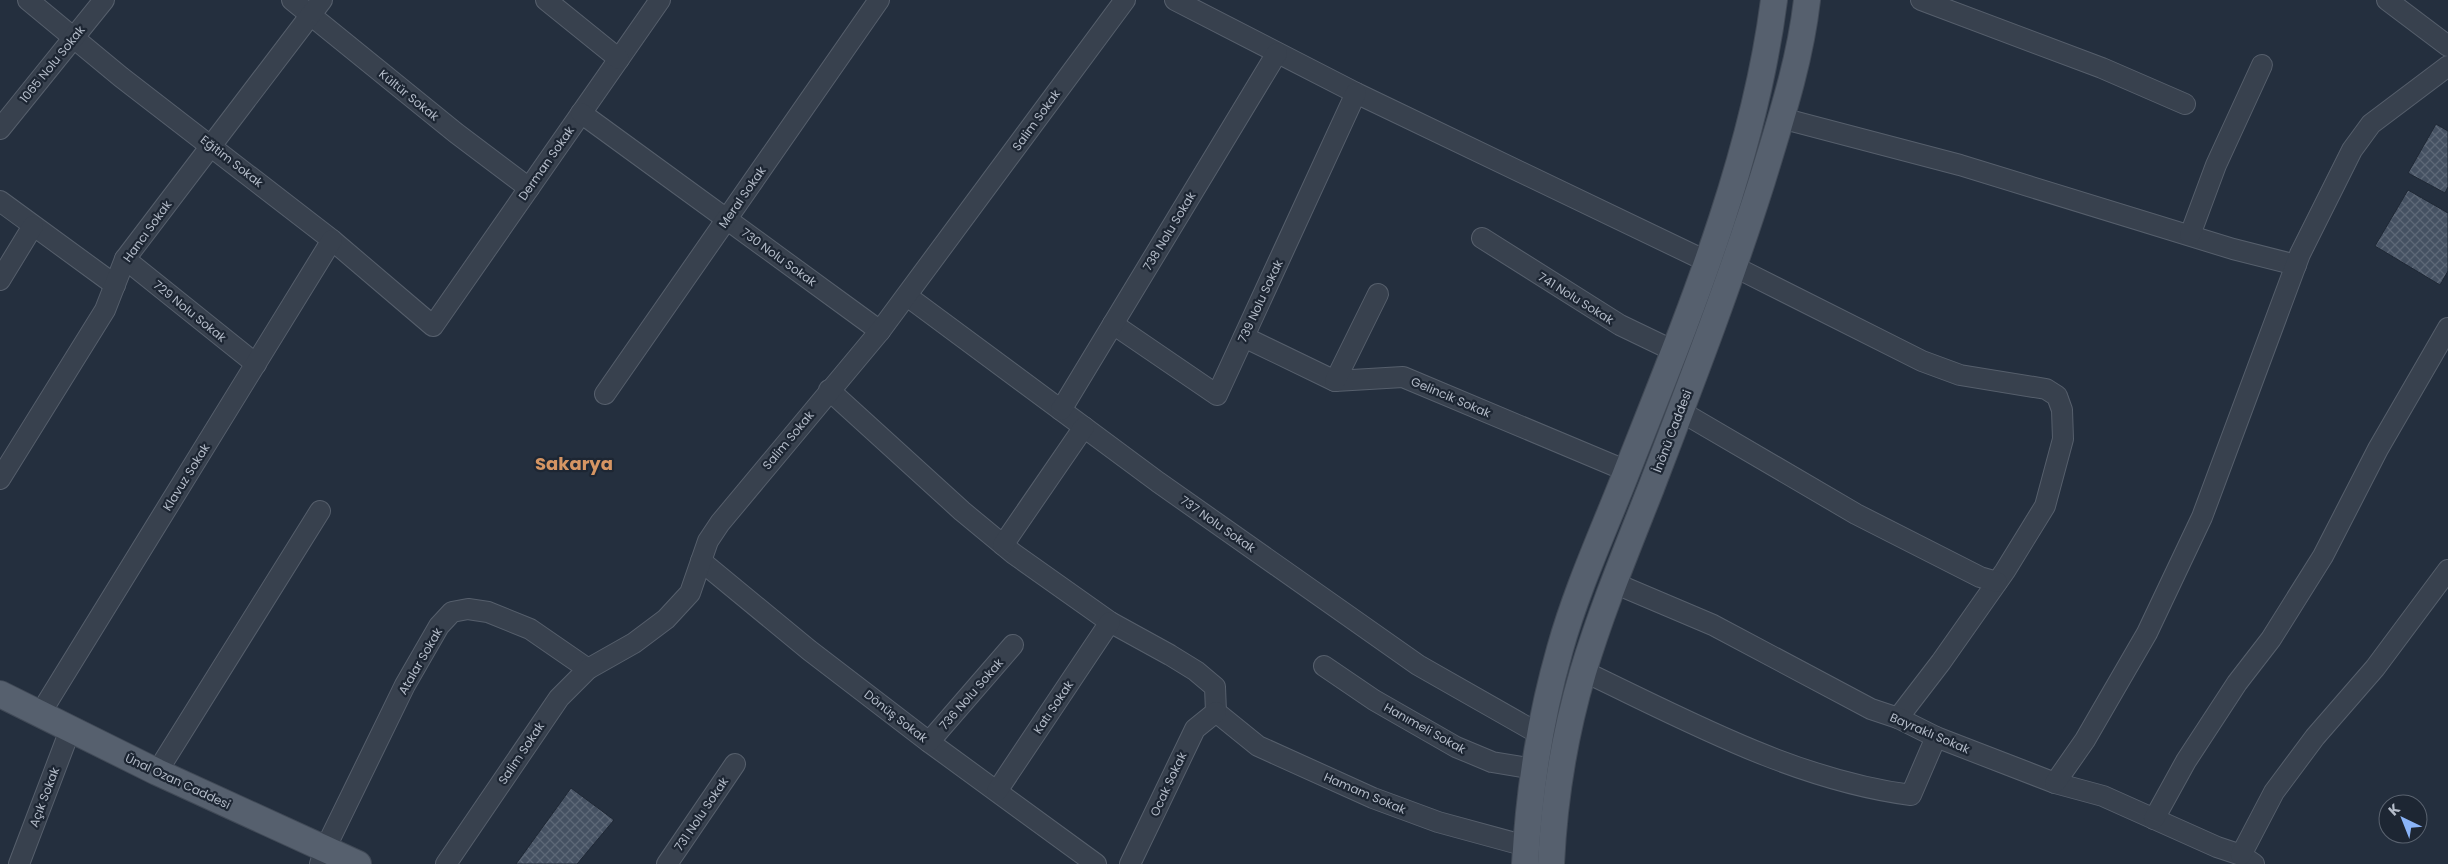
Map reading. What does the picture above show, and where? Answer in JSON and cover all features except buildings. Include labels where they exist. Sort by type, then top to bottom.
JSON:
[{"type":"main road","points":[[1526,855],[1534,769],[1567,626],[1674,351],[1738,170],[1759,92],[1774,0]]},
{"type":"main road","name":"İnönü Caddesi","points":[[1551,864],[1559,786],[1569,728],[1583,671],[1614,583],[1735,267],[1781,118],[1795,65],[1806,0]]},
{"type":"main road","name":"Ünal Ozan Caddesi","points":[[0,694],[158,772],[322,857],[358,864]]},
{"type":"street","name":"Eğitim Sokak","points":[[28,0],[73,38],[332,240],[433,326]]},
{"type":"street","name":"1065 Nolu Sokak","points":[[0,129],[104,0]]},
{"type":"street","name":"Kültür Sokak","points":[[292,0],[529,188]]},
{"type":"street","name":"Hancı Sokak","points":[[0,479],[105,310],[125,259],[322,0]]},
{"type":"street","points":[[546,0],[619,59]]},
{"type":"street","name":"Derman Sokak","points":[[433,326],[660,0]]},
{"type":"street","name":"Meral Sokak","points":[[605,394],[879,0]]},
{"type":"street","name":"Salim Sokak","points":[[446,864],[559,698],[588,669],[634,643],[666,619],[690,593],[708,541],[720,523],[880,331],[1125,0]]},
{"type":"street","points":[[1175,0],[1356,94],[1706,261]]},
{"type":"street","points":[[1921,0],[2102,68],[2185,104]]},
{"type":"street","points":[[2387,0],[2448,46]]},
{"type":"street","name":"738 Nolu Sokak","points":[[1061,410],[1277,52]]},
{"type":"street","points":[[2190,236],[2216,165],[2262,65]]},
{"type":"street","points":[[2055,783],[2085,740],[2147,633],[2197,526],[2296,265],[2352,150],[2370,124],[2448,66]]},
{"type":"street","name":"739 Nolu Sokak","points":[[1113,324],[1217,395],[1356,94]]},
{"type":"street","name":"730 Nolu Sokak","points":[[581,114],[880,331]]},
{"type":"street","points":[[1781,118],[1960,165],[2190,236],[2296,265]]},
{"type":"street","points":[[0,201],[115,285]]},
{"type":"street","points":[[0,280],[33,226]]},
{"type":"street","name":"741 Nolu Sokak","points":[[1482,238],[1620,326],[1674,351]]},
{"type":"street","name":"Klavuz Sokak","points":[[40,714],[332,240]]},
{"type":"street","name":"729 Nolu Sokak","points":[[125,259],[256,364]]},
{"type":"street","points":[[1735,267],[1922,361],[1960,375],[2046,389],[2056,396],[2062,410],[2063,439],[2045,506],[1997,582],[1941,662],[1898,718]]},
{"type":"street","points":[[1335,381],[1378,294]]},
{"type":"street","name":"737 Nolu Sokak","points":[[907,296],[1158,482],[1418,665],[1541,735]]},
{"type":"street","points":[[2154,819],[2186,761],[2236,683],[2271,639],[2323,556],[2378,448],[2448,328]]},
{"type":"street","name":"Gelincik Sokak","points":[[1244,336],[1335,381],[1403,377],[1627,471]]},
{"type":"street","points":[[830,390],[962,511],[1004,545],[1110,622],[1196,672],[1214,687],[1216,712]]},
{"type":"street","points":[[1680,411],[1856,514],[1980,577],[1997,582]]},
{"type":"street","points":[[1004,545],[1084,427]]},
{"type":"street","points":[[158,772],[320,511]]},
{"type":"street","name":"Dönüş Sokak","points":[[701,561],[809,650],[929,742],[1096,864]]},
{"type":"street","points":[[2248,859],[2274,792],[2315,737],[2387,653],[2448,570]]},
{"type":"street","name":"Bayraklı Sokak","points":[[1614,583],[1713,626],[1871,708],[1898,718],[1936,737],[2055,783],[2103,796],[2248,859]]},
{"type":"street","name":"Atalar Sokak","points":[[322,857],[405,685],[439,626],[452,612],[468,610],[488,612],[530,629],[588,669]]},
{"type":"street","name":"Katı Sokak","points":[[997,791],[1110,622]]},
{"type":"street","name":"736 Nolu Sokak","points":[[929,742],[1012,645]]},
{"type":"street","name":"Hanımeli Sokak","points":[[1324,666],[1374,700],[1456,747],[1492,762],[1534,769]]},
{"type":"street","points":[[1583,671],[1738,743],[1829,779],[1876,790],[1911,795],[1936,737]]},
{"type":"street","name":"Hamam Sokak","points":[[1216,712],[1258,746],[1373,798],[1526,855]]},
{"type":"street","name":"Ocak Sokak","points":[[1130,864],[1195,729],[1216,712]]},
{"type":"street","name":"Açık Sokak","points":[[19,864],[70,730]]},
{"type":"street","name":"731 Nolu Sokak","points":[[667,864],[735,764]]},
{"type":"district","name":"Sakarya","points":[[574,463]]}]
